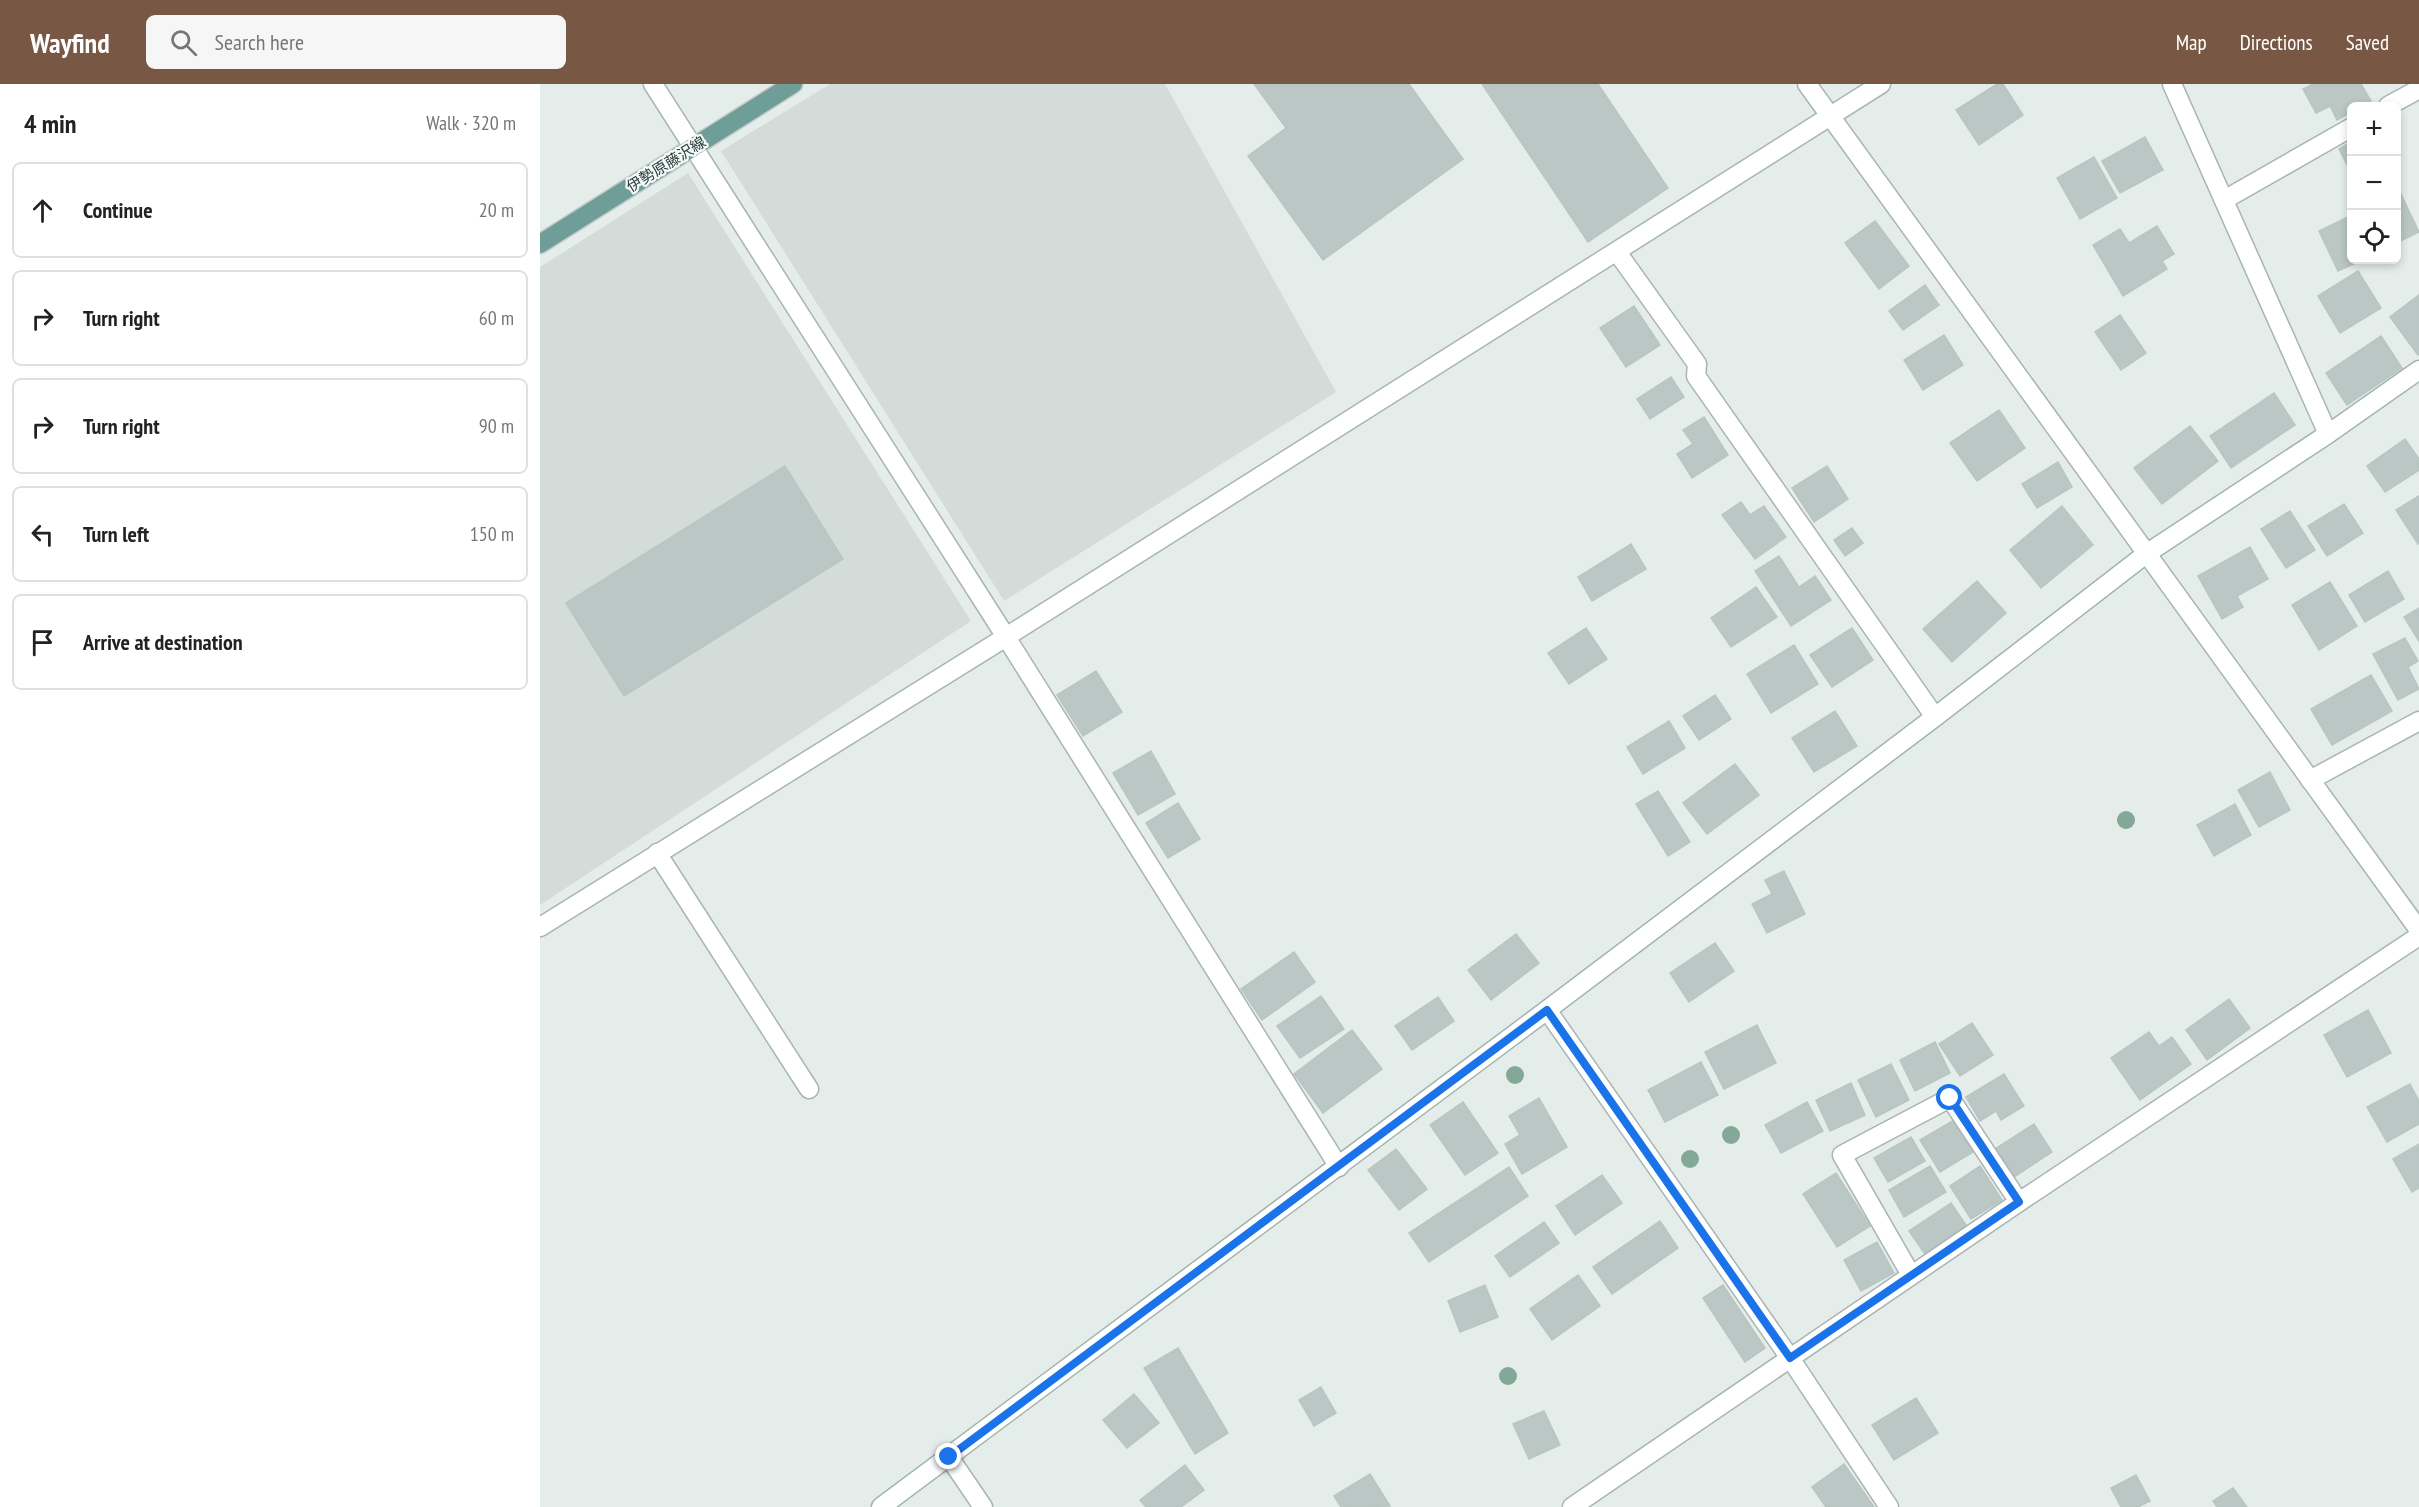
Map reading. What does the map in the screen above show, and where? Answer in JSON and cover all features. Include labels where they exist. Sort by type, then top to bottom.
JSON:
[{"type":"main road","name":"伊勢原藤沢線","points":[[540,244],[793,84]]},
{"type":"street","points":[[653,84],[1006,637],[1339,1167]]},
{"type":"street","points":[[1807,84],[2419,930]]},
{"type":"street","points":[[540,927],[1006,637],[1881,84]]},
{"type":"street","points":[[2172,84],[2328,434]]},
{"type":"street","points":[[2395,102],[2419,89]]},
{"type":"street","points":[[2224,200],[2347,130]]},
{"type":"street","points":[[1617,252],[1697,364],[1696,376],[1935,717]]},
{"type":"street","points":[[881,1507],[1339,1167],[1935,717],[2146,554],[2328,434],[2419,370]]},
{"type":"street","points":[[2310,780],[2419,721]]},
{"type":"street","points":[[657,853],[809,1089]]},
{"type":"street","points":[[1572,1507],[2019,1202],[2419,936]]},
{"type":"street","points":[[1547,1010],[1790,1358],[1889,1507]]},
{"type":"street","points":[[1911,1275],[1842,1155],[1950,1098],[2019,1202]]},
{"type":"street","points":[[949,1457],[983,1507]]},
{"type":"shaded area","points":[[830,84],[1165,84],[1336,392],[1004,601],[721,151]]},
{"type":"shaded area","points":[[688,173],[971,621],[540,905],[540,267]]},
{"type":"building","points":[[1254,84],[1409,84],[1463,159],[1323,260],[1248,156],[1286,128]]},
{"type":"building","points":[[1482,84],[1598,84],[1668,188],[1588,242]]},
{"type":"building","points":[[1997,84],[2003,84],[2023,115],[1979,145],[1956,110]]},
{"type":"building","points":[[2313,84],[2361,84],[2371,101],[2347,102],[2347,115],[2337,120],[2330,106],[2316,113],[2303,89]]},
{"type":"building","points":[[2145,137],[2163,170],[2120,193],[2102,161]]},
{"type":"building","points":[[2347,144],[2347,165],[2339,149]]},
{"type":"building","points":[[2094,157],[2117,198],[2080,219],[2057,178]]},
{"type":"building","points":[[2401,194],[2419,232],[2401,241]]},
{"type":"building","points":[[2347,217],[2347,264],[2354,264],[2338,271],[2319,231]]},
{"type":"building","points":[[1875,221],[1909,266],[1879,289],[1845,243]]},
{"type":"building","points":[[2157,226],[2174,254],[2162,261],[2167,269],[2123,296],[2093,245],[2120,229],[2129,243]]},
{"type":"building","points":[[2358,271],[2381,308],[2340,333],[2318,296]]},
{"type":"building","points":[[1925,285],[1939,305],[1903,330],[1889,311]]},
{"type":"building","points":[[2419,295],[2419,354],[2418,355],[2390,317]]},
{"type":"building","points":[[1634,306],[1660,345],[1626,367],[1600,328]]},
{"type":"building","points":[[2120,315],[2146,353],[2121,370],[2095,332]]},
{"type":"building","points":[[1944,335],[1963,365],[1923,390],[1904,360]]},
{"type":"building","points":[[2381,336],[2402,368],[2347,405],[2326,373]]},
{"type":"building","points":[[1671,377],[1684,397],[1650,419],[1637,399]]},
{"type":"building","points":[[2274,393],[2295,425],[2231,468],[2210,436]]},
{"type":"building","points":[[1999,410],[2025,448],[1977,481],[1950,443]]},
{"type":"building","points":[[1704,417],[1728,455],[1692,478],[1677,454],[1693,444],[1683,430]]},
{"type":"building","points":[[2190,426],[2218,461],[2162,504],[2134,468]]},
{"type":"building","points":[[2405,439],[2419,459],[2419,470],[2385,492],[2367,466]]},
{"type":"building","points":[[2058,462],[2072,487],[2037,508],[2022,484]]},
{"type":"building","points":[[785,466],[843,559],[624,696],[566,603]]},
{"type":"building","points":[[1827,466],[1848,499],[1814,522],[1792,488]]},
{"type":"building","points":[[2419,496],[2419,543],[2418,544],[2396,510]]},
{"type":"building","points":[[1741,502],[1750,515],[1764,506],[1786,537],[1755,559],[1722,515]]},
{"type":"building","points":[[2344,504],[2363,533],[2327,556],[2308,526]]},
{"type":"building","points":[[2062,506],[2093,545],[2041,588],[2010,550]]},
{"type":"building","points":[[2290,511],[2315,550],[2286,568],[2261,529]]},
{"type":"building","points":[[1852,528],[1863,543],[1845,556],[1834,540]]},
{"type":"building","points":[[1631,544],[1646,569],[1592,601],[1578,577]]},
{"type":"building","points":[[2250,547],[2268,579],[2237,596],[2243,607],[2222,619],[2198,576]]},
{"type":"building","points":[[1779,556],[1799,587],[1815,576],[1831,600],[1791,626],[1755,571]]},
{"type":"building","points":[[2388,571],[2404,599],[2365,622],[2349,595]]},
{"type":"building","points":[[1977,581],[2006,613],[1952,662],[1923,629]]},
{"type":"building","points":[[2330,582],[2357,626],[2319,650],[2292,605]]},
{"type":"building","points":[[1756,587],[1777,617],[1731,647],[1711,618]]},
{"type":"building","points":[[2419,608],[2419,641],[2404,617]]},
{"type":"building","points":[[1586,628],[1607,659],[1569,684],[1548,653]]},
{"type":"building","points":[[1852,628],[1873,660],[1832,687],[1810,655]]},
{"type":"building","points":[[2405,638],[2418,661],[2408,667],[2419,689],[2398,700],[2373,654]]},
{"type":"building","points":[[1794,645],[1818,684],[1771,713],[1747,674]]},
{"type":"building","points":[[1096,671],[1122,712],[1083,736],[1057,695]]},
{"type":"building","points":[[2371,675],[2392,711],[2332,745],[2311,709]]},
{"type":"building","points":[[1715,695],[1731,719],[1699,740],[1683,716]]},
{"type":"building","points":[[1835,711],[1857,746],[1814,772],[1792,738]]},
{"type":"building","points":[[1669,721],[1685,748],[1643,774],[1627,747]]},
{"type":"building","points":[[1151,751],[1175,794],[1138,815],[1113,773]]},
{"type":"building","points":[[1735,764],[1759,795],[1707,834],[1683,803]]},
{"type":"building","points":[[2270,772],[2290,810],[2259,827],[2238,790]]},
{"type":"building","points":[[1658,791],[1690,842],[1668,856],[1636,804]]},
{"type":"building","points":[[1178,803],[1200,839],[1168,858],[1146,823]]},
{"type":"building","points":[[2235,804],[2251,835],[2214,856],[2197,825]]},
{"type":"building","points":[[1784,871],[1805,914],[1767,933],[1752,904],[1772,894],[1765,880]]},
{"type":"building","points":[[1516,934],[1539,963],[1491,1000],[1468,970]]},
{"type":"building","points":[[1715,943],[1734,971],[1689,1002],[1670,973]]},
{"type":"building","points":[[1294,952],[1315,982],[1262,1020],[1241,989]]},
{"type":"building","points":[[1321,996],[1344,1029],[1300,1058],[1277,1026]]},
{"type":"building","points":[[1438,997],[1454,1021],[1412,1050],[1395,1026]]},
{"type":"building","points":[[2229,999],[2250,1028],[2207,1060],[2186,1030]]},
{"type":"building","points":[[2368,1010],[2391,1053],[2347,1077],[2324,1035]]},
{"type":"building","points":[[1972,1023],[1993,1055],[1960,1076],[1939,1044]]},
{"type":"building","points":[[1757,1025],[1776,1063],[1724,1089],[1705,1052]]},
{"type":"building","points":[[1352,1030],[1382,1069],[1323,1113],[1294,1074]]},
{"type":"building","points":[[2149,1032],[2159,1046],[2172,1037],[2191,1064],[2140,1100],[2111,1058]]},
{"type":"building","points":[[1935,1042],[1950,1073],[1915,1091],[1900,1060]]},
{"type":"building","points":[[1701,1062],[1718,1095],[1665,1122],[1648,1090]]},
{"type":"building","points":[[1891,1064],[1909,1100],[1876,1117],[1858,1080]]},
{"type":"building","points":[[2004,1074],[2024,1106],[2001,1120],[1996,1111],[1980,1121],[1966,1097]]},
{"type":"building","points":[[1851,1083],[1865,1115],[1830,1131],[1816,1100]]},
{"type":"building","points":[[2410,1084],[2419,1101],[2419,1124],[2387,1142],[2367,1107]]},
{"type":"building","points":[[1539,1098],[1567,1147],[1522,1174],[1505,1144],[1520,1135],[1509,1116]]},
{"type":"building","points":[[1463,1102],[1498,1153],[1465,1175],[1430,1125]]},
{"type":"building","points":[[1807,1102],[1823,1131],[1781,1153],[1765,1125]]},
{"type":"building","points":[[1954,1120],[1973,1152],[1940,1172],[1920,1140]]},
{"type":"building","points":[[2034,1124],[2052,1152],[2014,1177],[1995,1149]]},
{"type":"building","points":[[1911,1137],[1925,1161],[1888,1182],[1874,1158]]},
{"type":"building","points":[[2419,1144],[2419,1188],[2412,1192],[2393,1159]]},
{"type":"building","points":[[1396,1149],[1427,1189],[1399,1210],[1368,1170]]},
{"type":"building","points":[[1930,1166],[1946,1192],[1904,1217],[1889,1190]]},
{"type":"building","points":[[1980,1166],[2002,1200],[1971,1219],[1950,1186]]},
{"type":"building","points":[[1509,1167],[1528,1196],[1429,1262],[1409,1233]]},
{"type":"building","points":[[1836,1173],[1870,1226],[1837,1247],[1803,1194]]},
{"type":"building","points":[[1602,1175],[1622,1203],[1575,1235],[1556,1206]]},
{"type":"building","points":[[1951,1203],[1966,1225],[1925,1254],[1909,1231]]},
{"type":"building","points":[[1660,1221],[1678,1248],[1612,1294],[1593,1267]]},
{"type":"building","points":[[1544,1222],[1559,1243],[1510,1277],[1495,1256]]},
{"type":"building","points":[[1877,1242],[1894,1273],[1861,1291],[1844,1260]]},
{"type":"building","points":[[1578,1275],[1600,1306],[1552,1340],[1530,1309]]},
{"type":"building","points":[[1485,1285],[1498,1317],[1460,1332],[1448,1301]]},
{"type":"building","points":[[1723,1285],[1765,1348],[1745,1362],[1703,1298]]},
{"type":"building","points":[[1178,1348],[1228,1433],[1195,1454],[1144,1368]]},
{"type":"building","points":[[1321,1387],[1336,1413],[1314,1426],[1299,1400]]},
{"type":"building","points":[[1134,1394],[1159,1423],[1127,1448],[1103,1420]]},
{"type":"building","points":[[1916,1398],[1938,1433],[1894,1460],[1872,1425]]},
{"type":"building","points":[[1544,1411],[1560,1445],[1529,1459],[1513,1424]]},
{"type":"building","points":[[1844,1464],[1874,1507],[1826,1507],[1812,1487]]},
{"type":"building","points":[[1185,1465],[1204,1490],[1181,1507],[1146,1507],[1140,1500]]},
{"type":"building","points":[[1370,1474],[1390,1506],[1341,1507],[1334,1496]]},
{"type":"building","points":[[2136,1475],[2150,1501],[2138,1507],[2121,1507],[2111,1488]]},
{"type":"building","points":[[2233,1488],[2247,1507],[2217,1507],[2213,1501]]},
{"type":"route","points":[[949,1457],[1547,1010],[1790,1358],[2019,1202],[1950,1098]]}]
